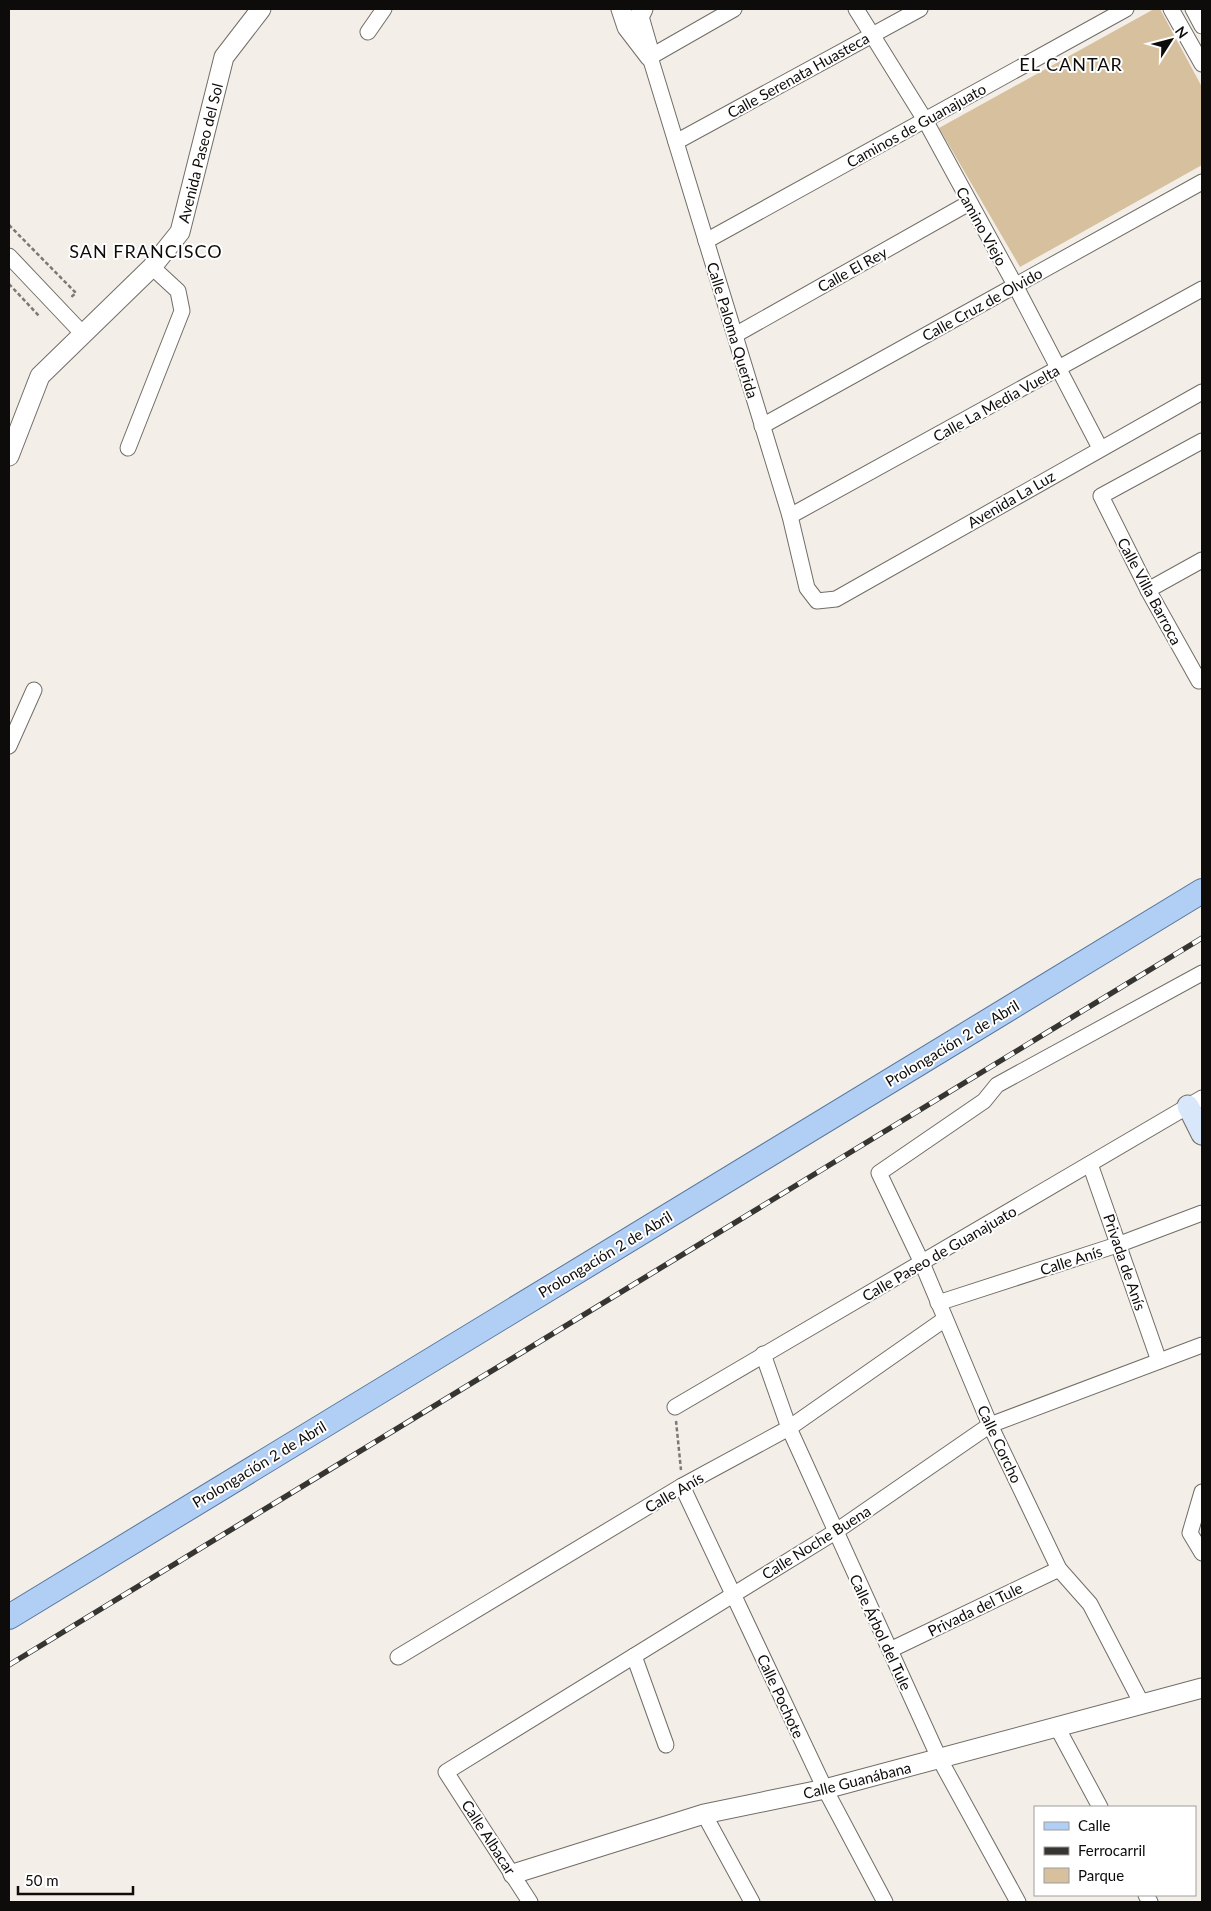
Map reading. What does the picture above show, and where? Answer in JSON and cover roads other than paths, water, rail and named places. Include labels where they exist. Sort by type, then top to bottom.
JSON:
[{"type":"main road","name":"Prolongación 2 de Abril","points":[[9,1617],[1202,891]]},
{"type":"main road","points":[[1195,1102],[1202,1134]]},
{"type":"street","name":"Avenida Paseo del Sol","points":[[9,456],[40,376],[82,333],[152,267],[180,232],[224,57],[261,9]]},
{"type":"street","points":[[368,32],[384,9]]},
{"type":"street","points":[[621,9],[627,27],[650,57]]},
{"type":"street","points":[[643,9],[639,17],[650,57]]},
{"type":"street","points":[[650,57],[734,9]]},
{"type":"street","name":"Camino Viejo","points":[[856,9],[924,120],[1015,285],[1100,448]]},
{"type":"street","name":"Calle Serenata Huasteca","points":[[676,142],[871,34],[920,9]]},
{"type":"street","name":"Caminos de Guanajuato","points":[[706,241],[1126,9]]},
{"type":"street","points":[[1171,9],[1202,64]]},
{"type":"street","points":[[1192,9],[1202,26]]},
{"type":"street","name":"Calle Paloma Querida","points":[[650,57],[790,516],[807,588],[817,601]]},
{"type":"street","name":"Calle Cruz de Olvido","points":[[762,426],[1202,182]]},
{"type":"street","name":"Calle El Rey","points":[[735,335],[969,203]]},
{"type":"street","points":[[9,256],[82,333]]},
{"type":"street","points":[[128,448],[182,311],[178,291],[152,267]]},
{"type":"street","name":"Calle La Media Vuelta","points":[[790,516],[1202,289]]},
{"type":"street","name":"Avenida La Luz","points":[[817,601],[836,599],[1202,392]]},
{"type":"street","name":"Calle Villa Barroca","points":[[1202,441],[1101,496],[1148,590],[1199,681],[1202,679]]},
{"type":"street","points":[[1148,590],[1202,560]]},
{"type":"street","points":[[9,746],[34,690]]},
{"type":"street","name":"Calle Corcho","points":[[1142,1704],[1090,1604],[1059,1569],[990,1425],[922,1263],[879,1173],[984,1101],[997,1086],[1202,973]]},
{"type":"street","name":"Calle Paseo de Guanajuato","points":[[675,1407],[1195,1102]]},
{"type":"street","name":"Privada de Anís","points":[[1090,1164],[1120,1244],[1159,1361]]},
{"type":"street","name":"Calle Anís","points":[[938,1303],[1120,1244],[1202,1213]]},
{"type":"street","name":"Calle Anís","points":[[398,1657],[682,1486],[789,1428],[945,1319]]},
{"type":"street","name":"Calle Noche Buena","points":[[446,1772],[835,1532],[990,1425],[1202,1345]]},
{"type":"street","name":"Calle Árbol del Tule","points":[[764,1354],[789,1428],[835,1532],[940,1758],[1018,1902]]},
{"type":"street","name":"Calle Pochote","points":[[682,1486],[825,1789],[885,1902]]},
{"type":"street","points":[[1202,1492],[1190,1533],[1202,1554]]},
{"type":"street","name":"Privada del Tule","points":[[890,1650],[1059,1569]]},
{"type":"street","points":[[634,1656],[666,1745]]},
{"type":"street","name":"Calle Guanábana","points":[[513,1874],[704,1814],[825,1789],[1202,1688]]},
{"type":"street","points":[[1057,1727],[1099,1806]]},
{"type":"street","name":"Calle Albacar","points":[[446,1772],[530,1902]]},
{"type":"street","points":[[704,1814],[752,1902]]},
{"type":"railway","points":[[9,1665],[1202,938]]},
{"type":"district","name":"EL CANTAR","points":[[1071,64]]},
{"type":"district","name":"SAN FRANCISCO","points":[[146,251]]}]
